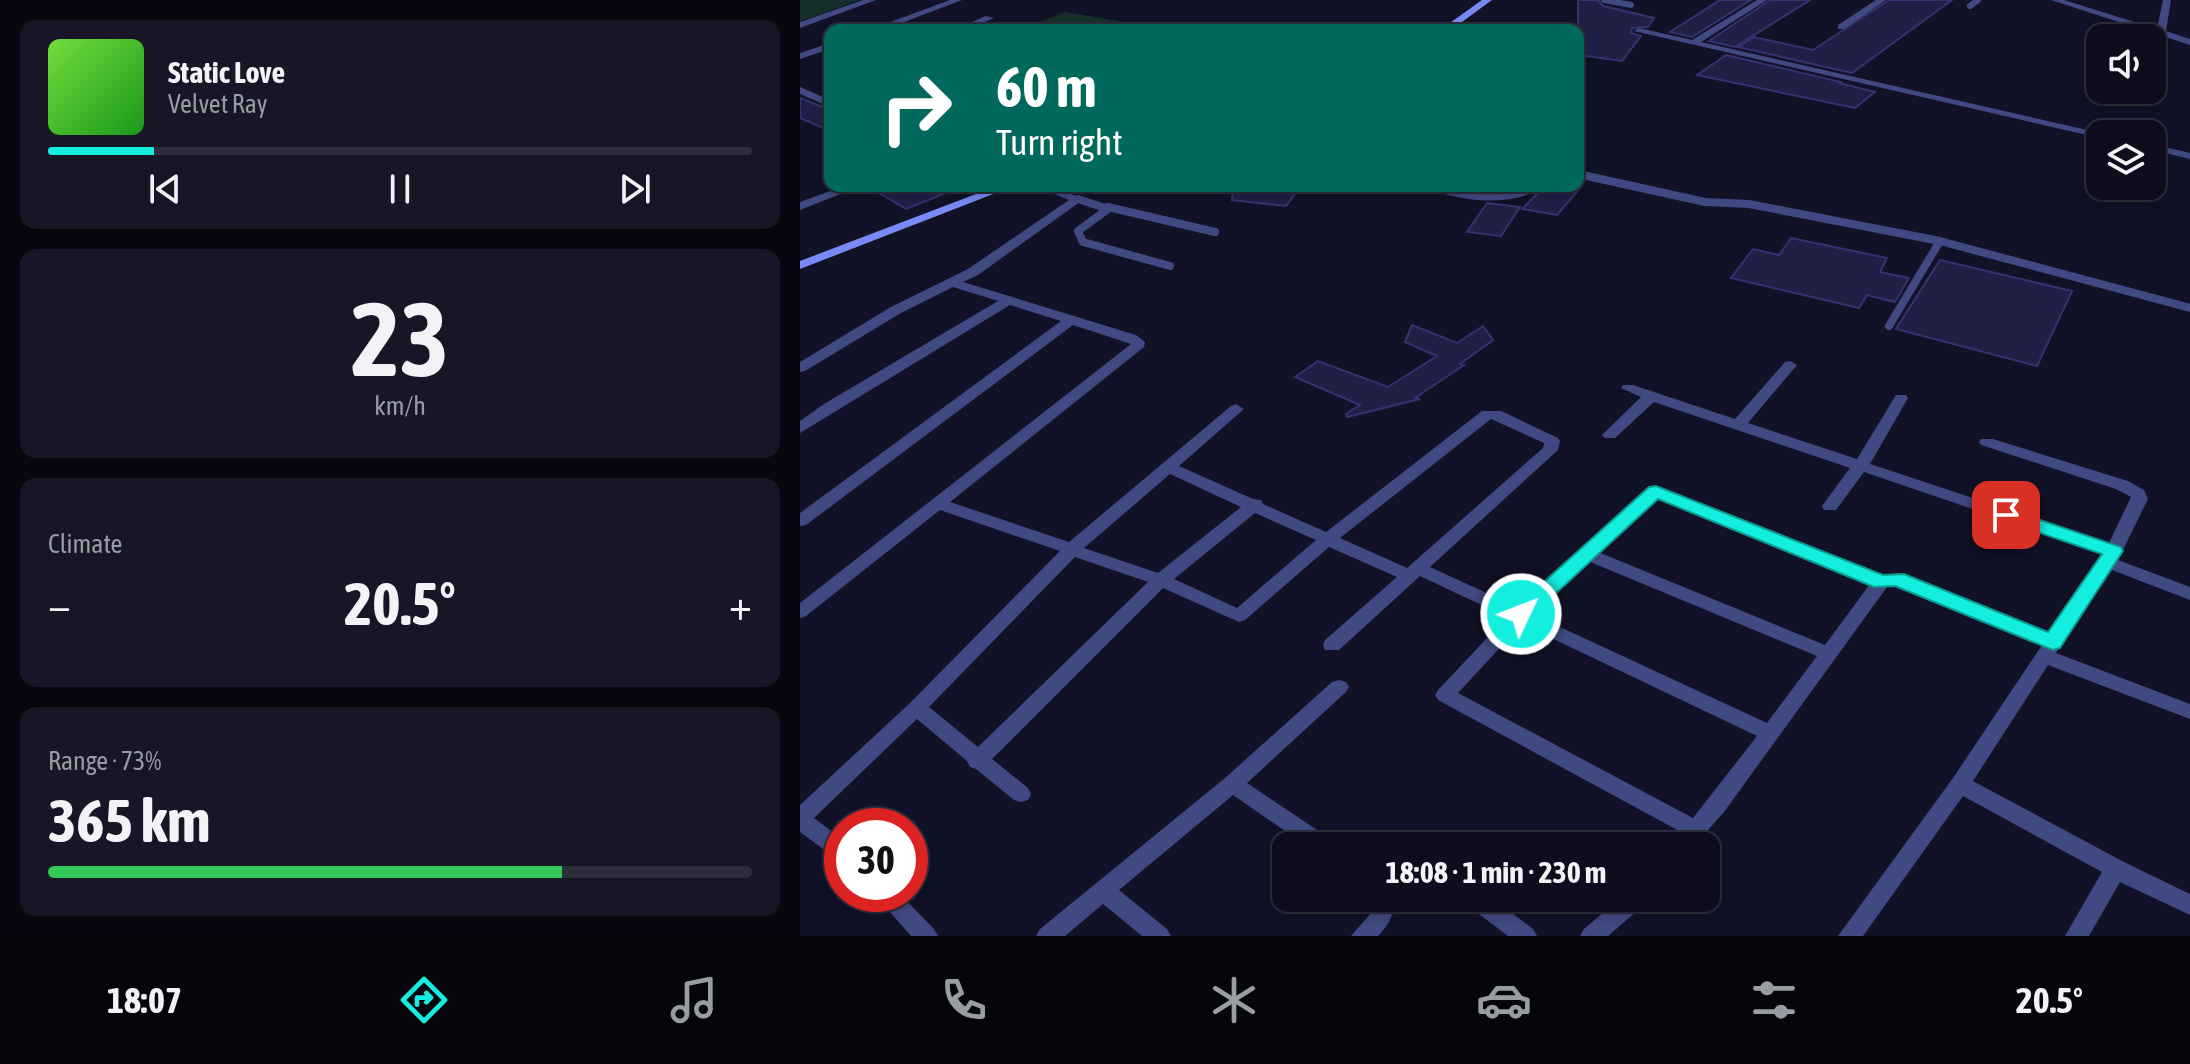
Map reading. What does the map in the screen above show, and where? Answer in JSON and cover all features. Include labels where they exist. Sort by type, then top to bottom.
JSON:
[{"type":"main road","points":[[1454,24],[1488,0]]},
{"type":"main road","points":[[800,265],[978,192]]},
{"type":"street","points":[[800,25],[872,0]]},
{"type":"street","points":[[891,24],[958,0]]},
{"type":"street","points":[[1696,41],[1763,0]]},
{"type":"street","points":[[1841,27],[1882,0]]},
{"type":"street","points":[[2055,0],[2134,24]]},
{"type":"street","points":[[2162,24],[2167,0]]},
{"type":"street","points":[[974,24],[989,18]]},
{"type":"street","points":[[1639,31],[1696,41],[2086,132]]},
{"type":"street","points":[[2166,34],[2190,42]]},
{"type":"street","points":[[800,56],[824,49]]},
{"type":"street","points":[[802,93],[824,102]]},
{"type":"street","points":[[2166,150],[2190,156]]},
{"type":"street","points":[[800,206],[838,192]]},
{"type":"street","points":[[1058,192],[1078,199]]},
{"type":"street","points":[[800,368],[896,310],[953,283],[1078,199]]},
{"type":"street","points":[[800,612],[1137,347],[1138,342],[1131,338],[953,283]]},
{"type":"street","points":[[800,428],[829,407],[1009,300]]},
{"type":"street","points":[[800,521],[1072,319]]},
{"type":"street","points":[[1738,425],[1790,365]]},
{"type":"street","points":[[1628,388],[1861,465],[2111,557],[2190,594]]},
{"type":"street","points":[[1610,435],[1651,396]]},
{"type":"street","points":[[1830,506],[1861,465],[1901,398]]},
{"type":"street","points":[[824,837],[800,819],[917,708],[1072,549],[1236,409]]},
{"type":"street","points":[[936,503],[1161,580],[1239,616],[1329,538],[1487,414],[1496,414],[1552,441],[1550,450],[1332,645]]},
{"type":"street","points":[[1850,936],[1960,784],[2111,557],[2140,499],[2138,494],[2122,485],[1987,442]]},
{"type":"street","points":[[1167,467],[1329,538],[1521,614],[1770,733]]},
{"type":"street","points":[[1695,829],[1445,695],[1521,614],[1656,491],[1881,582],[1897,579],[2190,712]]},
{"type":"street","points":[[977,761],[1161,580],[1255,504]]},
{"type":"street","points":[[1586,554],[1830,654]]},
{"type":"street","points":[[1693,832],[1717,806],[1881,582]]},
{"type":"street","points":[[1048,936],[1232,784],[1339,687]]},
{"type":"street","points":[[917,708],[977,761],[1021,794]]},
{"type":"street","points":[[1232,784],[1303,832]]},
{"type":"street","points":[[1960,784],[2116,869],[2190,905]]},
{"type":"street","points":[[2077,936],[2116,869]]},
{"type":"street","points":[[1103,890],[1159,936]]},
{"type":"street","points":[[903,912],[926,936]]},
{"type":"street","points":[[1363,936],[1383,912]]},
{"type":"street","points":[[1493,912],[1525,936]]},
{"type":"street","points":[[1592,936],[1620,912]]},
{"type":"lane","points":[[1604,0],[1631,5]]},
{"type":"lane","points":[[1970,6],[1978,0]]},
{"type":"lane","points":[[1584,175],[1705,202],[1749,204],[1940,241],[2190,308]]},
{"type":"lane","points":[[1462,192],[1505,195],[1516,192]]},
{"type":"lane","points":[[1078,199],[1215,232]]},
{"type":"lane","points":[[1108,207],[1078,231],[1080,239],[1170,266]]},
{"type":"lane","points":[[1889,326],[1940,241]]},
{"type":"green space","points":[[800,0],[860,0],[800,21]]},
{"type":"green space","points":[[1065,12],[1136,24],[1035,24]]},
{"type":"building","points":[[1578,0],[1598,0],[1603,6],[1654,18],[1648,27],[1632,28],[1631,33],[1641,36],[1622,61],[1584,56],[1584,24],[1578,24]]},
{"type":"building","points":[[1720,0],[1751,0],[1692,37],[1670,32]]},
{"type":"building","points":[[1770,0],[1810,0],[1735,47],[1709,41]]},
{"type":"building","points":[[1889,0],[1952,0],[1852,73],[1738,47],[1754,37],[1813,50]]},
{"type":"building","points":[[1726,55],[1875,92],[1855,108],[1697,75]]},
{"type":"building","points":[[800,98],[824,108],[824,128],[800,118]]},
{"type":"building","points":[[877,192],[948,192],[906,209]]},
{"type":"building","points":[[1233,192],[1296,192],[1286,206],[1232,200]]},
{"type":"building","points":[[1539,192],[1577,192],[1557,215],[1522,209]]},
{"type":"building","points":[[1487,203],[1520,207],[1501,236],[1467,232]]},
{"type":"building","points":[[1791,238],[1887,258],[1880,272],[1909,278],[1895,302],[1867,295],[1859,308],[1731,278],[1753,249],[1779,255]]},
{"type":"building","points":[[1940,260],[2072,291],[2037,366],[1896,329]]},
{"type":"building","points":[[1412,325],[1457,343],[1483,326],[1493,340],[1460,364],[1464,365],[1415,398],[1420,399],[1347,417],[1346,414],[1360,405],[1295,377],[1318,361],[1388,387],[1437,356],[1405,342]]},
{"type":"route","points":[[1521,614],[1656,491],[1881,582],[1897,579],[2053,642],[2114,551],[2006,515]]}]
